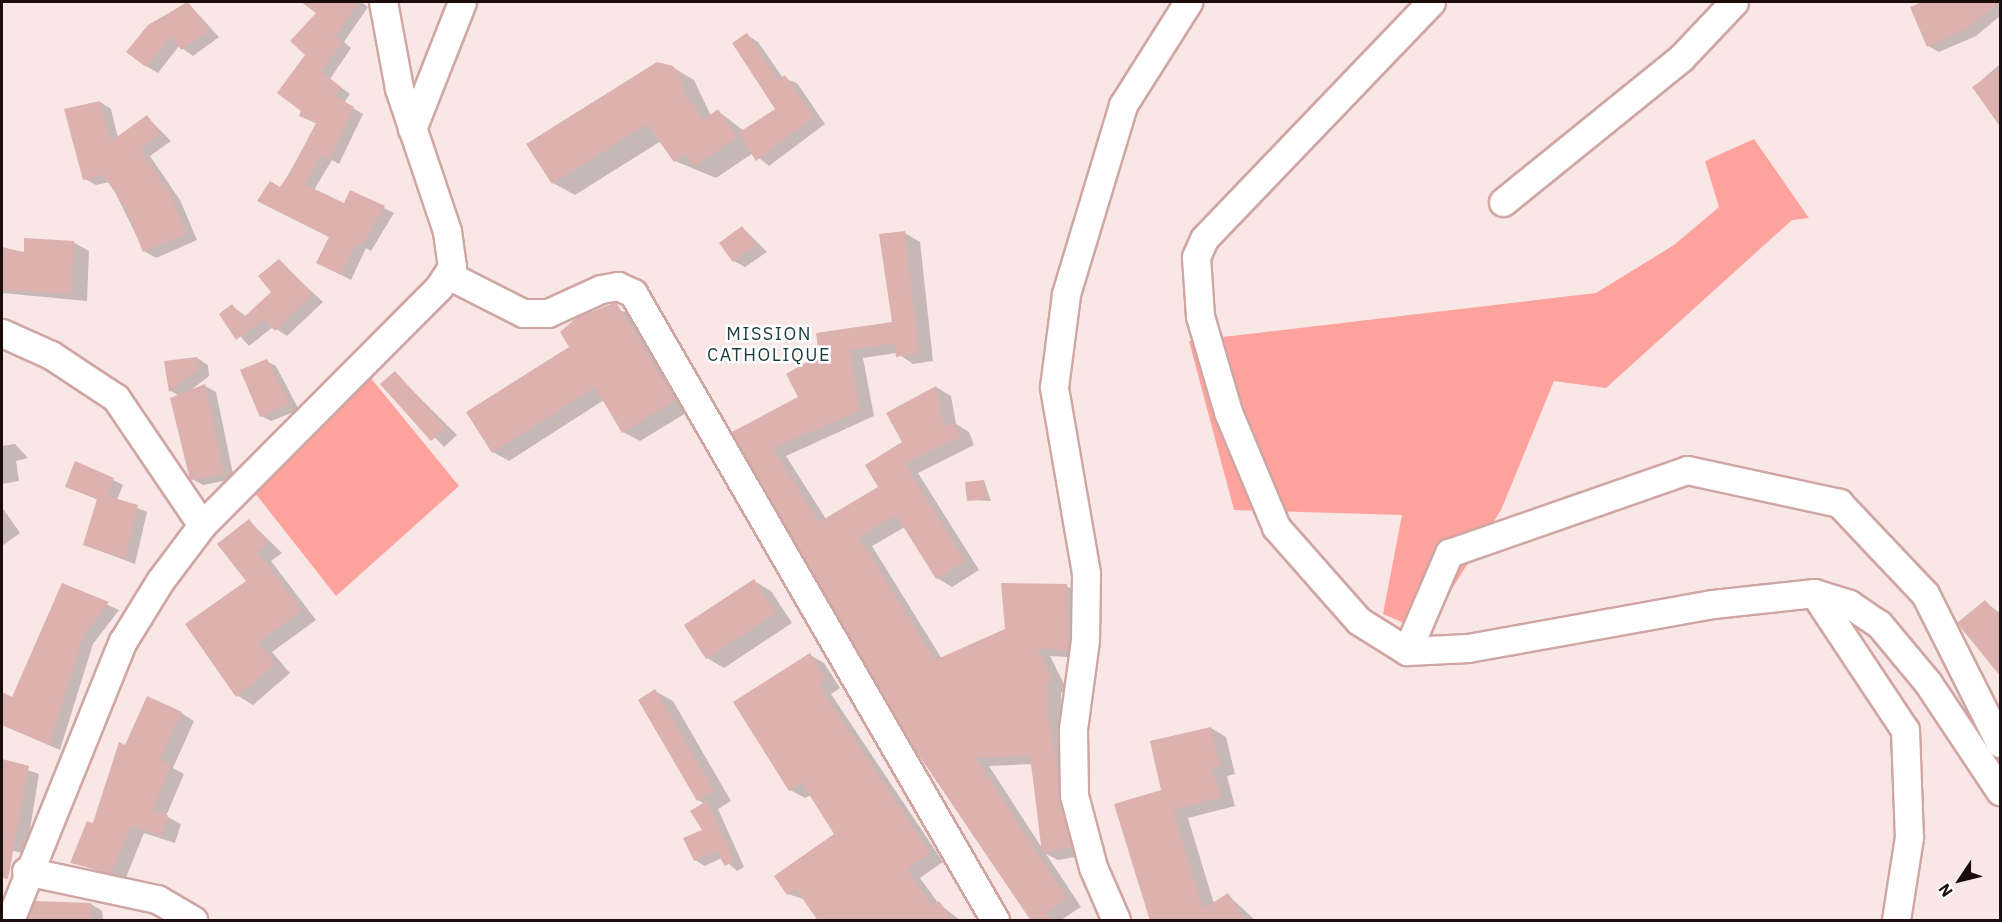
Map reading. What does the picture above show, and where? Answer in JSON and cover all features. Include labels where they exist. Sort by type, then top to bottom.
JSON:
[{"type":"street","points":[[10,921],[26,871],[123,641],[202,525],[448,275],[453,252],[412,129],[383,2]]},
{"type":"street","points":[[412,129],[462,2]]},
{"type":"street","points":[[1116,921],[1093,867],[1074,795],[1073,729],[1085,640],[1086,573],[1054,387],[1066,294],[1119,115],[1156,45],[1188,2]]},
{"type":"street","points":[[1431,2],[1204,239],[1195,278],[1228,412],[1276,527],[1359,621],[1407,651],[1468,648],[1713,604],[1814,593],[1850,604],[1879,624],[1970,739],[2001,791]]},
{"type":"street","points":[[1503,202],[1681,58],[1734,2]]},
{"type":"street","points":[[448,275],[523,313],[548,314],[601,289],[618,286],[633,293],[996,921]]},
{"type":"street","points":[[2,333],[51,355],[116,398],[202,525]]},
{"type":"street","points":[[1407,651],[1449,553],[1687,470],[1839,503],[1925,594],[2001,743]]},
{"type":"street","points":[[1814,593],[1905,730],[1909,837],[1896,921]]},
{"type":"street","points":[[26,871],[157,898],[193,921]]},
{"type":"shaded area","points":[[1754,139],[1809,218],[1792,220],[1606,388],[1554,381],[1501,510],[1425,632],[1383,614],[1402,515],[1234,510],[1189,341],[1596,293],[1674,245],[1719,207],[1705,161]]},
{"type":"shaded area","points":[[365,371],[459,486],[336,596],[248,484]]},
{"type":"building","points":[[188,2],[209,31],[181,50],[171,36],[146,67],[126,52],[148,25]]},
{"type":"building","points":[[301,2],[359,2],[335,36],[342,41],[321,72],[341,87],[335,96],[354,107],[329,160],[321,156],[304,184],[344,203],[350,190],[385,206],[361,247],[356,244],[341,275],[316,263],[329,237],[257,201],[270,181],[280,187],[290,173],[316,123],[299,116],[301,111],[277,93],[305,55],[290,41],[316,13]]},
{"type":"building","points":[[1922,2],[2000,2],[1965,30],[1927,47],[1910,7]]},
{"type":"building","points":[[747,33],[778,80],[785,75],[814,117],[756,161],[738,133],[775,109],[732,43]]},
{"type":"building","points":[[657,62],[673,66],[681,75],[684,93],[703,120],[718,109],[737,137],[694,167],[685,154],[674,162],[647,124],[552,184],[526,144]]},
{"type":"building","points":[[2001,68],[2001,128],[1972,87]]},
{"type":"building","points":[[100,101],[110,142],[147,115],[161,134],[140,149],[169,192],[187,234],[143,252],[125,207],[103,175],[83,180],[64,109]]},
{"type":"building","points":[[742,226],[756,245],[733,262],[719,243]]},
{"type":"building","points":[[905,231],[919,353],[896,357],[894,344],[849,350],[860,411],[772,448],[819,522],[878,487],[865,465],[902,442],[886,413],[936,386],[944,426],[954,422],[960,437],[905,464],[965,561],[936,579],[896,515],[859,537],[935,660],[1005,629],[1001,583],[1067,584],[1068,651],[1037,648],[1053,681],[1047,684],[1049,721],[1071,847],[1042,853],[1030,756],[976,758],[1067,899],[1046,912],[1052,921],[1031,921],[914,748],[732,432],[798,397],[786,374],[819,355],[816,333],[892,322],[879,234]]},
{"type":"building","points":[[24,238],[74,241],[72,294],[2,290],[2,247],[24,252]]},
{"type":"building","points":[[279,259],[313,294],[275,331],[264,319],[236,340],[219,314],[232,304],[243,318],[271,292],[258,276]]},
{"type":"building","points":[[616,302],[675,400],[622,433],[595,387],[492,453],[466,412],[569,347],[560,332],[576,318]]},
{"type":"building","points":[[197,357],[199,369],[169,392],[164,361]]},
{"type":"building","points":[[267,359],[290,404],[260,417],[240,370]]},
{"type":"building","points":[[395,371],[446,428],[431,441],[380,384]]},
{"type":"building","points":[[205,384],[224,474],[190,480],[170,398]]},
{"type":"building","points":[[75,461],[114,478],[107,496],[138,505],[125,559],[83,545],[97,499],[65,487]]},
{"type":"building","points":[[984,480],[987,499],[967,501],[965,482]]},
{"type":"building","points":[[249,519],[268,543],[257,552],[302,610],[258,643],[276,664],[236,697],[185,624],[246,581],[217,544]]},
{"type":"building","points":[[754,579],[776,613],[706,659],[684,625]]},
{"type":"building","points":[[62,583],[109,602],[83,637],[49,745],[2,725],[2,692],[12,697]]},
{"type":"building","points":[[1985,600],[2001,618],[2001,677],[1957,623]]},
{"type":"building","points":[[810,653],[826,680],[818,685],[930,853],[907,869],[932,906],[939,901],[953,921],[818,921],[796,889],[787,895],[774,876],[834,834],[802,783],[789,791],[733,702]]},
{"type":"building","points":[[655,689],[714,791],[697,801],[638,700]]},
{"type":"building","points":[[147,696],[182,712],[160,760],[171,765],[152,811],[168,815],[162,836],[131,826],[111,873],[70,863],[87,821],[93,823],[119,742],[125,745]]},
{"type":"building","points":[[1211,727],[1220,766],[1212,768],[1221,797],[1173,810],[1203,909],[1228,893],[1246,921],[1150,921],[1114,804],[1161,790],[1150,741]]},
{"type":"building","points":[[2,759],[29,766],[8,879],[2,878]]},
{"type":"building","points":[[707,801],[734,861],[725,866],[716,851],[694,861],[683,838],[702,830],[690,811]]},
{"type":"building","points":[[34,901],[91,903],[92,921],[27,921]]},
{"type":"district","name":"MISSION CATHOLIQUE","points":[[769,345]]}]
